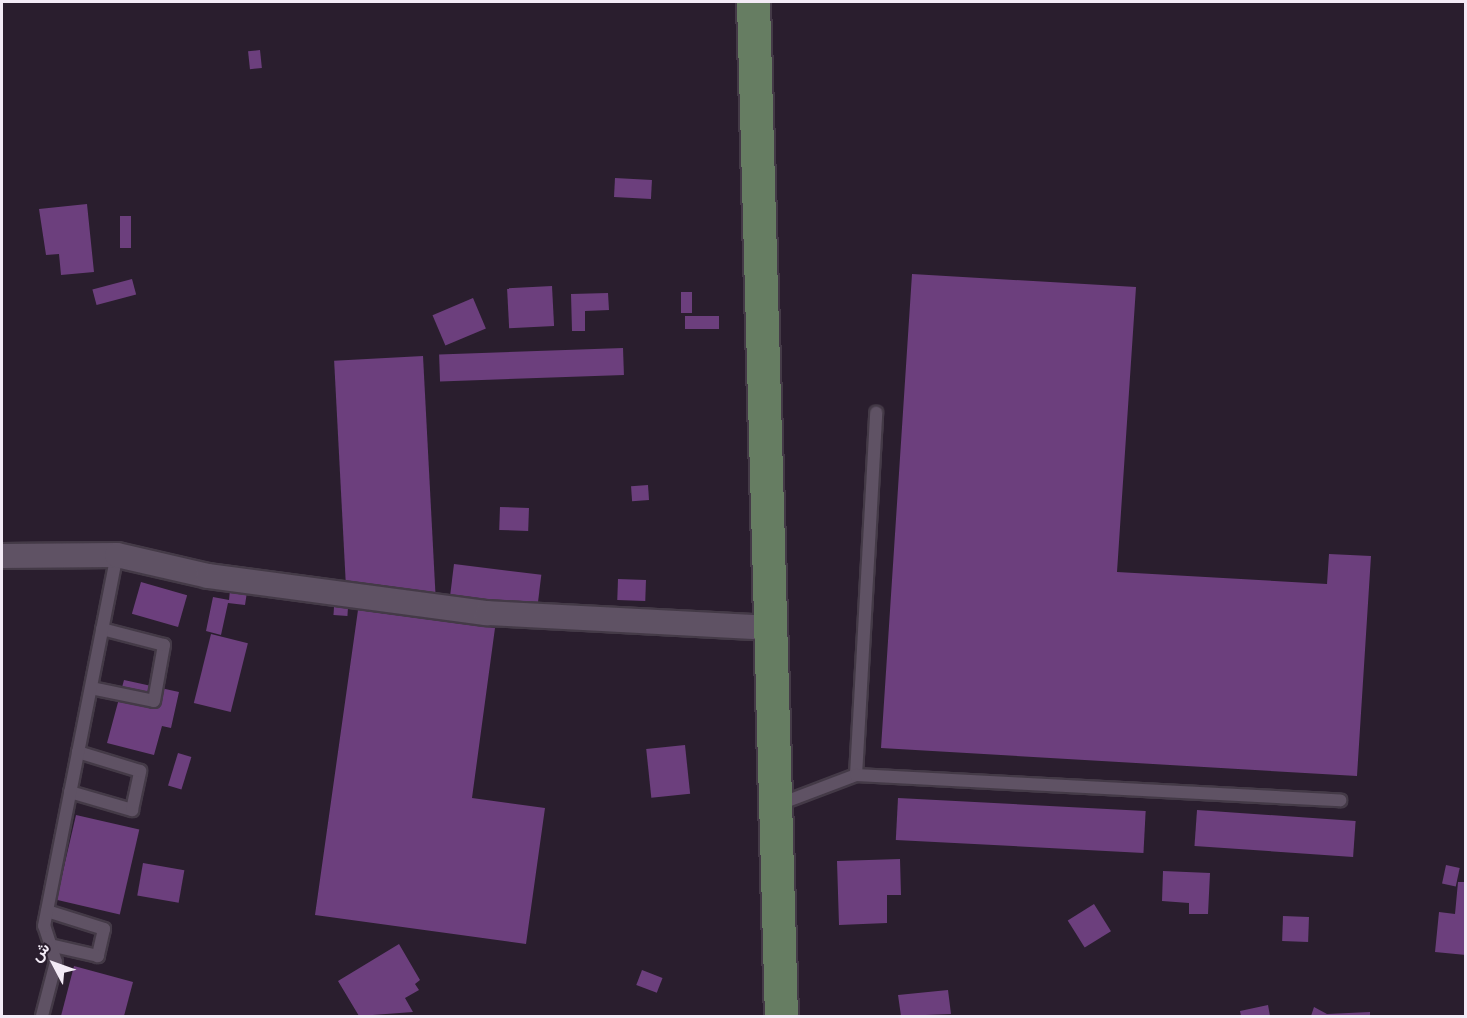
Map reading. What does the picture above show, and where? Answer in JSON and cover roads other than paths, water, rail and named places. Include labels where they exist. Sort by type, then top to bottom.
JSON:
[{"type":"main road","points":[[753,2],[781,1017]]},
{"type":"street","points":[[2,556],[117,555],[208,576],[487,614],[770,628]]},
{"type":"lane","points":[[856,775],[876,413]]},
{"type":"lane","points":[[42,1017],[56,962],[50,945],[47,911],[117,555]]},
{"type":"lane","points":[[91,688],[154,701],[164,645],[102,629]]},
{"type":"lane","points":[[70,792],[132,810],[140,771],[78,753]]},
{"type":"lane","points":[[776,805],[856,775],[1340,800]]},
{"type":"lane","points":[[47,911],[104,929],[98,956],[50,945]]}]
